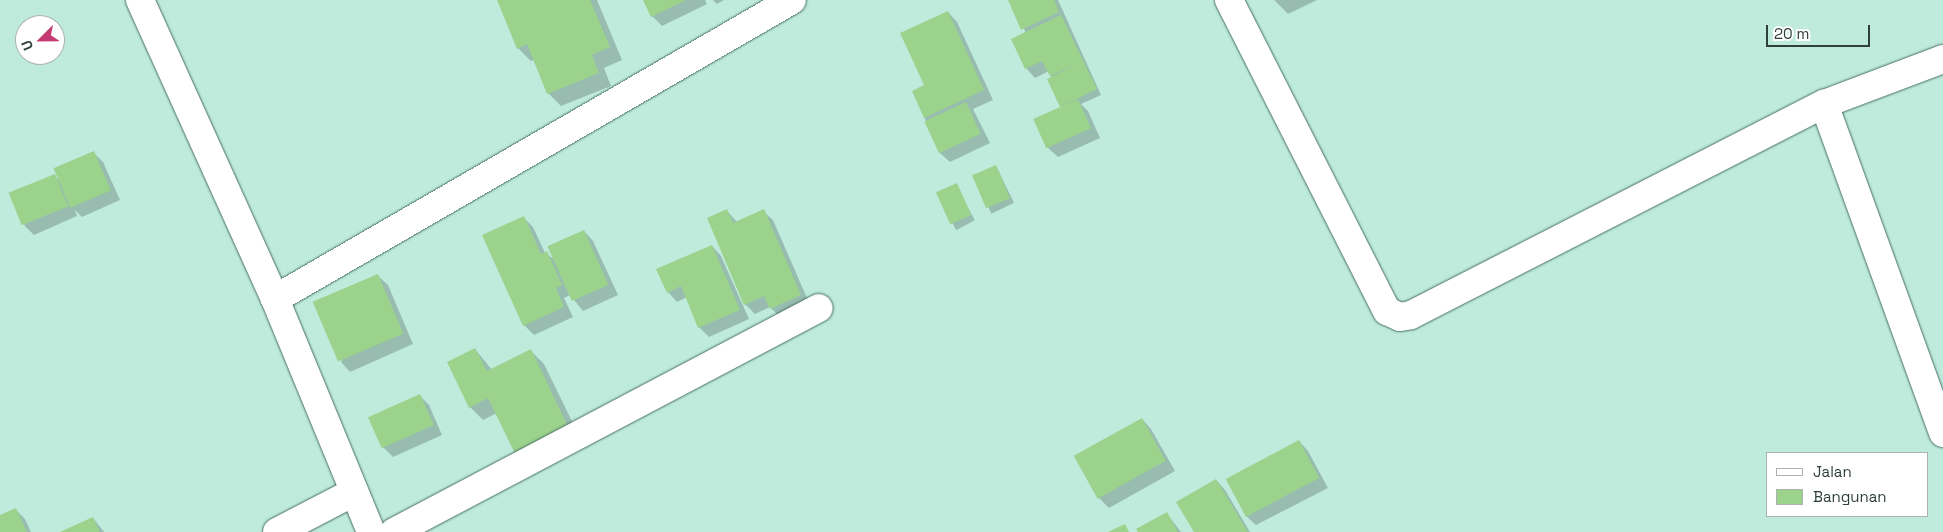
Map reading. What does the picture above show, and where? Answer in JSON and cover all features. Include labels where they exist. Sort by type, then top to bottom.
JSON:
[{"type":"street","points":[[140,0],[275,299],[371,532]]},
{"type":"street","points":[[275,299],[792,0]]},
{"type":"street","points":[[1229,0],[1387,312],[1400,318],[1411,315],[1824,104],[1943,59]]},
{"type":"street","points":[[1824,104],[1943,433]]},
{"type":"street","points":[[394,532],[820,308]]},
{"type":"street","points":[[277,532],[354,492]]},
{"type":"building","points":[[497,0],[590,0],[610,47],[592,55],[599,73],[547,94],[527,44],[517,49]]},
{"type":"building","points":[[643,0],[686,0],[651,17]]},
{"type":"building","points":[[1008,0],[1054,0],[1059,12],[1021,30]]},
{"type":"building","points":[[948,11],[984,90],[924,118],[912,91],[924,85],[900,33]]},
{"type":"building","points":[[1061,15],[1097,89],[1060,107],[1047,79],[1077,64],[1050,76],[1042,61],[1025,69],[1011,39]]},
{"type":"building","points":[[1078,99],[1091,128],[1046,148],[1033,119]]},
{"type":"building","points":[[966,102],[981,134],[939,153],[924,121]]},
{"type":"building","points":[[94,151],[111,191],[70,208],[53,168]]},
{"type":"building","points":[[996,165],[1010,198],[986,208],[972,175]]},
{"type":"building","points":[[55,174],[68,206],[22,225],[9,193]]},
{"type":"building","points":[[957,183],[971,215],[950,224],[936,192]]},
{"type":"building","points":[[727,209],[733,223],[764,209],[801,295],[770,309],[764,296],[744,305],[707,218]]},
{"type":"building","points":[[524,216],[541,254],[547,251],[562,285],[556,288],[564,307],[523,326],[482,235]]},
{"type":"building","points":[[584,230],[608,285],[572,301],[547,246]]},
{"type":"building","points":[[712,245],[740,310],[698,328],[681,286],[667,293],[656,269]]},
{"type":"building","points":[[378,274],[403,334],[338,362],[313,302]]},
{"type":"building","points":[[475,348],[487,371],[531,349],[571,433],[518,460],[488,398],[469,408],[447,362]]},
{"type":"building","points":[[420,394],[434,425],[382,448],[368,417]]},
{"type":"building","points":[[1142,418],[1166,461],[1098,499],[1074,456]]},
{"type":"building","points":[[1299,440],[1319,478],[1246,517],[1226,479]]},
{"type":"building","points":[[1216,479],[1248,532],[1194,532],[1176,502]]},
{"type":"building","points":[[16,508],[27,532],[0,532],[0,515]]},
{"type":"building","points":[[1167,512],[1178,532],[1138,532],[1136,529]]},
{"type":"building","points":[[93,517],[100,532],[60,532]]},
{"type":"building","points":[[1125,524],[1129,532],[1108,532]]}]
